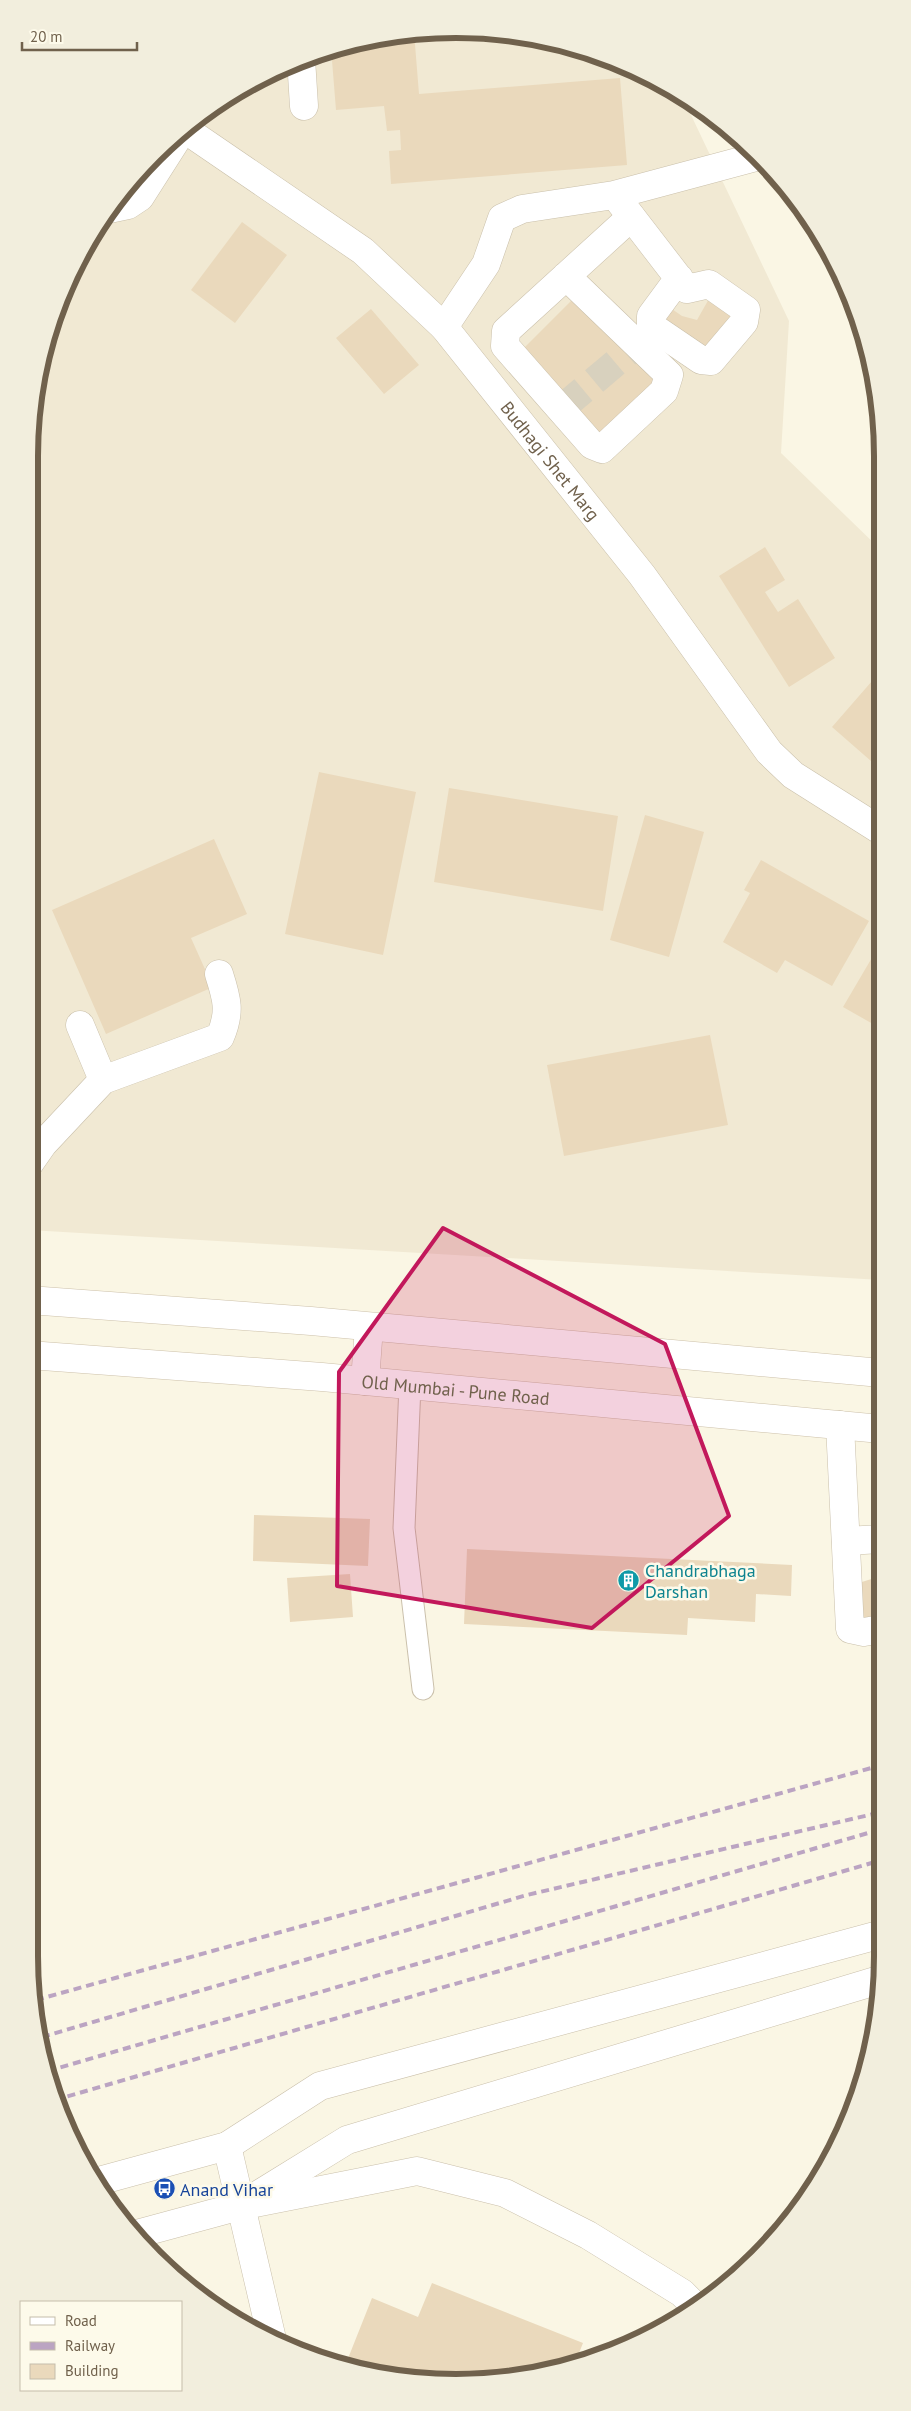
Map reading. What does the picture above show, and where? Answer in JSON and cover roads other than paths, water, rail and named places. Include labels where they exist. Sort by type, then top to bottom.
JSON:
[{"type":"street","points":[[302,67],[304,106]]},
{"type":"street","name":"Budhagi Shet Marg","points":[[191,132],[363,251],[444,327],[642,575],[769,752],[793,775],[874,826]]},
{"type":"street","points":[[120,207],[128,205],[140,196],[169,152]]},
{"type":"street","points":[[444,327],[486,264],[502,218],[522,209],[614,195],[750,159]]},
{"type":"street","points":[[614,195],[679,278]]},
{"type":"street","points":[[566,276],[634,347],[669,375],[664,391],[602,449],[592,446],[561,408],[505,346],[506,331],[566,276],[631,217]]},
{"type":"street","points":[[38,1151],[104,1080],[220,1037],[226,1024],[228,1003],[219,974]]},
{"type":"street","points":[[80,1025],[104,1080]]},
{"type":"street","points":[[38,1301],[368,1327],[874,1372]]},
{"type":"street","points":[[365,1381],[368,1327]]},
{"type":"street","name":"Old Mumbai - Pune Road","points":[[38,1356],[365,1381],[874,1428]]},
{"type":"street","points":[[840,1425],[850,1629],[864,1632],[874,1630]]},
{"type":"street","points":[[846,1541],[874,1539]]},
{"type":"street","points":[[103,2180],[227,2146],[320,2086],[874,1936]]},
{"type":"street","points":[[240,2206],[347,2140],[873,1982]]},
{"type":"street","points":[[227,2146],[270,2329]]},
{"type":"street","points":[[142,2232],[240,2206],[417,2171],[505,2193],[588,2235],[682,2293],[690,2302]]},
{"type":"lane","points":[[410,1385],[404,1528],[423,1689]]},
{"type":"tunnel","points":[[562,408],[632,349]]},
{"type":"railway","points":[[40,1999],[874,1767]]},
{"type":"railway","points":[[46,2036],[527,1895],[874,1814]]},
{"type":"railway","points":[[54,2069],[874,1831]]},
{"type":"railway","points":[[63,2098],[874,1862]]},
{"type":"place","name":"Chandrabhaga Darshan","points":[[629,1580]]},
{"type":"place","name":"Anand Vihar","points":[[164,2189]]}]
